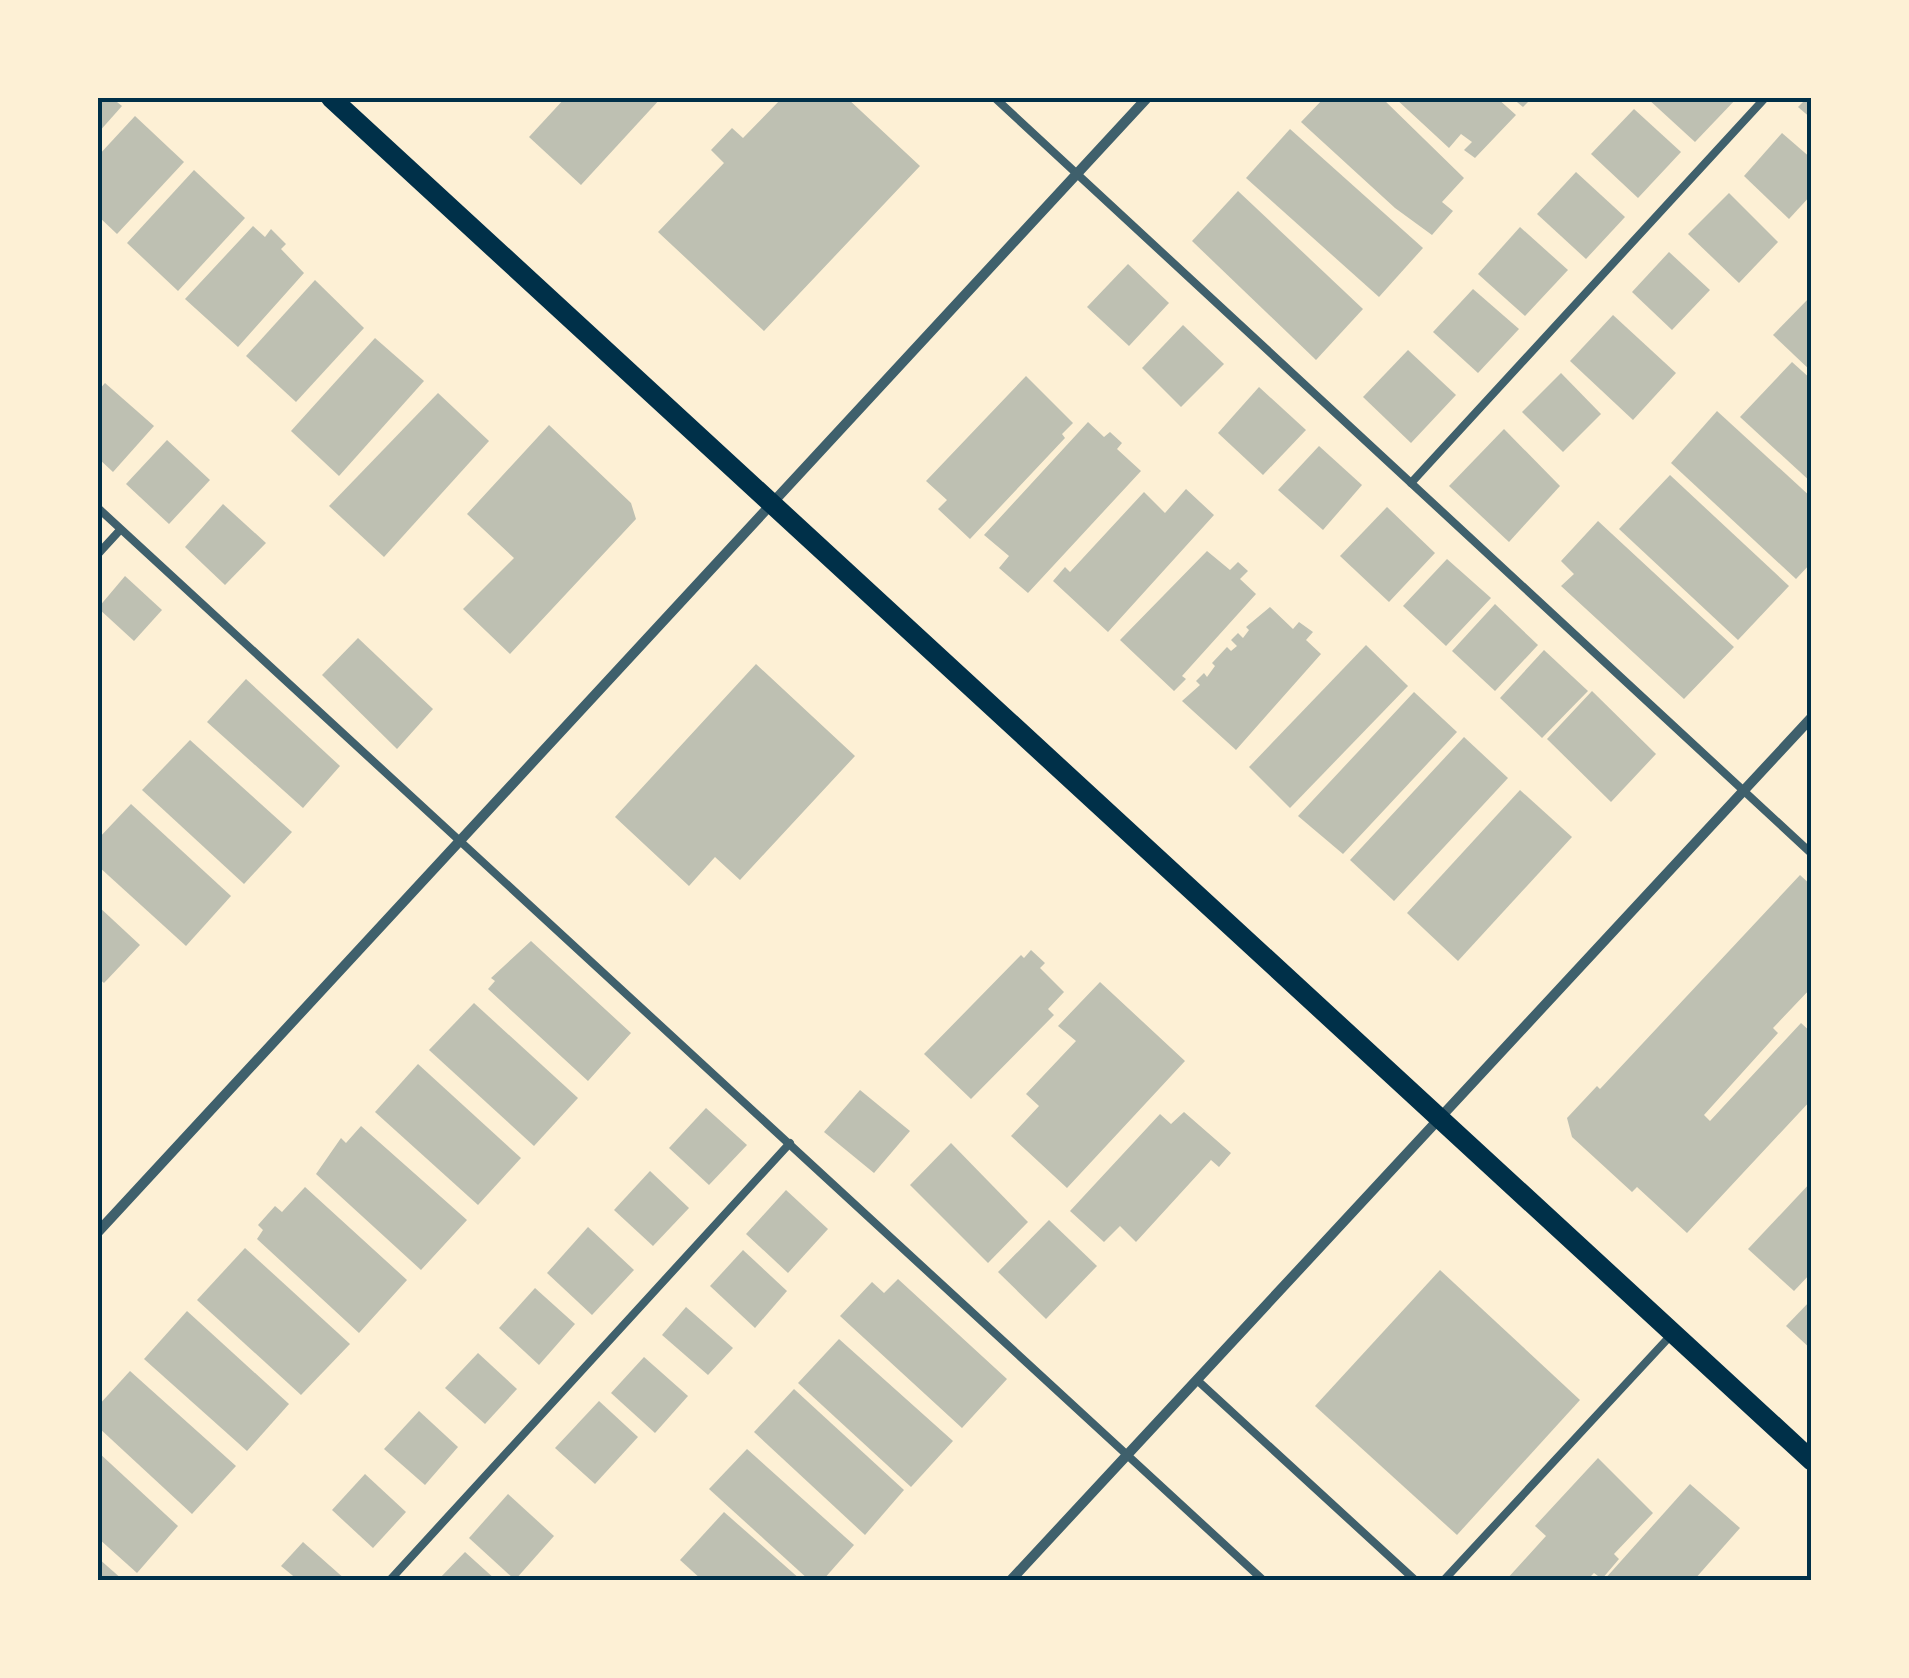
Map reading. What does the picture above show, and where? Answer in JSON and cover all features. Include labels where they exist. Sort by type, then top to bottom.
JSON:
[{"type":"main road","points":[[331,98],[1812,1461]]},
{"type":"street","points":[[98,1232],[1147,98]]},
{"type":"street","points":[[1011,1580],[1812,717]]},
{"type":"lane","points":[[996,98],[1812,854]]},
{"type":"lane","points":[[1411,483],[1765,98]]},
{"type":"lane","points":[[98,508],[1263,1580]]},
{"type":"lane","points":[[98,554],[120,530]]},
{"type":"lane","points":[[390,1580],[790,1144]]},
{"type":"lane","points":[[1444,1580],[1673,1333]]},
{"type":"lane","points":[[1197,1380],[1415,1580]]},
{"type":"building","points":[[98,98],[112,98],[122,106],[98,133]]},
{"type":"building","points":[[565,98],[661,98],[581,185],[529,137]]},
{"type":"building","points":[[782,98],[847,98],[920,166],[764,331],[658,232],[724,163],[711,150],[732,128],[743,138]]},
{"type":"building","points":[[1324,98],[1382,98],[1464,178],[1442,202],[1453,211],[1432,235],[1395,208],[1301,122]]},
{"type":"building","points":[[1395,98],[1497,98],[1516,115],[1475,158],[1464,150],[1472,142],[1461,134],[1449,148]]},
{"type":"building","points":[[1512,98],[1532,98],[1523,107]]},
{"type":"building","points":[[1647,98],[1737,98],[1695,142]]},
{"type":"building","points":[[1812,98],[1812,119],[1798,107]]},
{"type":"building","points":[[1634,109],[1681,152],[1638,198],[1591,154]]},
{"type":"building","points":[[135,116],[184,162],[117,234],[98,216],[98,156]]},
{"type":"building","points":[[1290,129],[1423,248],[1379,297],[1246,178]]},
{"type":"building","points":[[1782,133],[1812,159],[1812,194],[1789,219],[1744,176]]},
{"type":"building","points":[[194,170],[245,218],[178,291],[127,243]]},
{"type":"building","points":[[1576,172],[1625,217],[1586,259],[1537,214]]},
{"type":"building","points":[[1238,191],[1363,309],[1316,360],[1192,241]]},
{"type":"building","points":[[1729,193],[1778,242],[1739,283],[1688,234]]},
{"type":"building","points":[[253,226],[265,237],[271,229],[286,244],[281,249],[304,273],[238,347],[185,299]]},
{"type":"building","points":[[1520,227],[1568,270],[1525,316],[1478,274]]},
{"type":"building","points":[[1669,252],[1710,290],[1672,330],[1632,292]]},
{"type":"building","points":[[1128,264],[1169,303],[1129,346],[1087,307]]},
{"type":"building","points":[[315,280],[364,328],[296,402],[246,356]]},
{"type":"building","points":[[1473,289],[1519,329],[1478,373],[1433,332]]},
{"type":"building","points":[[1812,295],[1812,372],[1773,335]]},
{"type":"building","points":[[1613,315],[1676,373],[1633,420],[1570,361]]},
{"type":"building","points":[[1183,325],[1224,364],[1181,407],[1142,368]]},
{"type":"building","points":[[375,338],[424,381],[339,476],[291,431]]},
{"type":"building","points":[[1408,350],[1456,395],[1411,443],[1363,397]]},
{"type":"building","points":[[1792,362],[1812,380],[1812,483],[1740,417]]},
{"type":"building","points":[[1561,373],[1601,414],[1563,452],[1522,412]]},
{"type":"building","points":[[1026,376],[1073,423],[1062,434],[1065,438],[970,539],[938,509],[947,500],[926,481]]},
{"type":"building","points":[[105,383],[154,426],[113,472],[98,458],[98,391]]},
{"type":"building","points":[[1259,387],[1306,430],[1263,475],[1218,433]]},
{"type":"building","points":[[438,393],[489,441],[384,557],[329,506]]},
{"type":"building","points":[[1717,411],[1812,498],[1812,562],[1796,579],[1671,463]]},
{"type":"building","points":[[1088,422],[1104,437],[1110,432],[1122,443],[1117,449],[1141,471],[1028,593],[999,568],[1009,556],[984,535]]},
{"type":"building","points":[[549,425],[631,503],[636,519],[510,654],[463,609],[514,558],[467,514]]},
{"type":"building","points":[[1504,429],[1560,486],[1509,542],[1449,486]]},
{"type":"building","points":[[167,440],[210,480],[169,524],[126,484]]},
{"type":"building","points":[[1319,446],[1362,485],[1323,530],[1278,490]]},
{"type":"building","points":[[1670,475],[1789,586],[1738,640],[1619,529]]},
{"type":"building","points":[[1186,489],[1214,515],[1108,632],[1053,581],[1065,567],[1070,572],[1144,492],[1165,513]]},
{"type":"building","points":[[223,504],[266,543],[225,585],[185,547]]},
{"type":"building","points":[[1387,507],[1435,553],[1389,602],[1340,556]]},
{"type":"building","points":[[1598,521],[1734,647],[1684,699],[1561,586],[1574,574],[1561,561]]},
{"type":"building","points":[[1207,551],[1230,570],[1238,562],[1248,571],[1240,579],[1256,594],[1182,676],[1186,679],[1174,691],[1120,640]]},
{"type":"building","points":[[1447,559],[1491,598],[1446,646],[1403,606]]},
{"type":"building","points":[[125,576],[162,610],[134,641],[98,608]]},
{"type":"building","points":[[1495,604],[1538,645],[1495,691],[1452,651]]},
{"type":"building","points":[[1270,607],[1293,629],[1299,622],[1313,632],[1306,640],[1321,654],[1236,750],[1182,701],[1200,685],[1196,681],[1204,673],[1207,677],[1215,666],[1212,663],[1227,647],[1231,651],[1237,646],[1231,640],[1238,633],[1243,638],[1249,630],[1246,627]]},
{"type":"building","points":[[358,638],[433,709],[397,749],[322,675]]},
{"type":"building","points":[[1366,645],[1408,686],[1290,808],[1249,767]]},
{"type":"building","points":[[1544,650],[1588,691],[1542,738],[1500,698]]},
{"type":"building","points":[[756,664],[855,756],[740,880],[715,857],[689,886],[615,817]]},
{"type":"building","points":[[246,679],[340,766],[303,808],[207,722]]},
{"type":"building","points":[[1592,691],[1656,754],[1611,802],[1547,739]]},
{"type":"building","points":[[1414,692],[1457,732],[1343,854],[1298,816]]},
{"type":"building","points":[[1464,737],[1508,778],[1394,901],[1350,860]]},
{"type":"building","points":[[190,740],[292,832],[244,884],[142,790]]},
{"type":"building","points":[[1520,790],[1572,837],[1458,961],[1407,913]]},
{"type":"building","points":[[131,804],[231,896],[186,946],[98,866],[98,839]]},
{"type":"building","points":[[1800,875],[1812,886],[1812,987],[1773,1028],[1778,1033],[1704,1115],[1710,1121],[1801,1023],[1812,1033],[1812,1099],[1687,1233],[1637,1187],[1632,1192],[1572,1137],[1567,1118],[1597,1086],[1600,1089]]},
{"type":"building","points":[[98,906],[140,945],[104,983],[98,978]]},
{"type":"building","points":[[531,941],[631,1033],[588,1081],[488,989],[495,981],[491,978]]},
{"type":"building","points":[[1031,950],[1045,963],[1040,968],[1064,992],[1048,1009],[1054,1015],[971,1099],[924,1054],[1021,955],[1024,958]]},
{"type":"building","points":[[1100,982],[1185,1061],[1067,1188],[1011,1136],[1039,1106],[1026,1094],[1076,1041],[1058,1026]]},
{"type":"building","points":[[474,1003],[578,1098],[534,1146],[429,1050]]},
{"type":"building","points":[[418,1064],[521,1158],[478,1205],[375,1112]]},
{"type":"building","points":[[860,1090],[910,1131],[874,1173],[824,1132]]},
{"type":"building","points":[[706,1108],[747,1145],[709,1185],[669,1148]]},
{"type":"building","points":[[1184,1112],[1231,1153],[1219,1167],[1211,1160],[1136,1242],[1120,1226],[1104,1242],[1070,1211],[1160,1114],[1171,1124]]},
{"type":"building","points":[[361,1126],[467,1220],[421,1270],[316,1174],[341,1138],[346,1143]]},
{"type":"building","points":[[951,1143],[1028,1222],[988,1263],[910,1185]]},
{"type":"building","points":[[650,1171],[689,1208],[653,1246],[614,1210]]},
{"type":"building","points":[[1812,1181],[1812,1272],[1794,1291],[1748,1249]]},
{"type":"building","points":[[305,1187],[407,1280],[359,1333],[257,1239],[263,1230],[258,1225],[275,1206],[282,1212]]},
{"type":"building","points":[[786,1190],[828,1229],[788,1273],[746,1234]]},
{"type":"building","points":[[1049,1220],[1097,1266],[1046,1319],[998,1272]]},
{"type":"building","points":[[588,1227],[634,1270],[592,1315],[547,1273]]},
{"type":"building","points":[[245,1248],[350,1344],[301,1395],[197,1300]]},
{"type":"building","points":[[743,1250],[787,1291],[755,1328],[710,1286]]},
{"type":"building","points":[[1440,1270],[1580,1400],[1457,1535],[1315,1406]]},
{"type":"building","points":[[898,1279],[1007,1379],[962,1428],[840,1316],[872,1282],[884,1293]]},
{"type":"building","points":[[535,1288],[575,1324],[539,1365],[499,1328]]},
{"type":"building","points":[[1812,1299],[1812,1350],[1786,1326]]},
{"type":"building","points":[[686,1307],[733,1348],[708,1375],[662,1335]]},
{"type":"building","points":[[187,1311],[289,1404],[247,1451],[144,1359]]},
{"type":"building","points":[[839,1339],[953,1441],[911,1487],[798,1383]]},
{"type":"building","points":[[478,1353],[517,1389],[485,1424],[445,1388]]},
{"type":"building","points":[[644,1357],[688,1396],[655,1433],[611,1393]]},
{"type":"building","points":[[130,1371],[236,1466],[192,1514],[98,1427],[98,1406]]},
{"type":"building","points":[[794,1389],[904,1490],[865,1535],[754,1432]]},
{"type":"building","points":[[599,1401],[638,1437],[595,1484],[555,1448]]},
{"type":"building","points":[[419,1411],[458,1447],[425,1485],[384,1449]]},
{"type":"building","points":[[747,1449],[854,1545],[823,1580],[809,1580],[709,1489]]},
{"type":"building","points":[[98,1452],[178,1526],[137,1573],[98,1538]]},
{"type":"building","points":[[1598,1458],[1653,1513],[1614,1554],[1619,1559],[1602,1579],[1594,1573],[1587,1580],[1506,1580],[1546,1536],[1535,1526]]},
{"type":"building","points":[[365,1474],[406,1512],[373,1548],[332,1510]]},
{"type":"building","points":[[1690,1484],[1740,1528],[1694,1580],[1604,1580]]},
{"type":"building","points":[[508,1494],[554,1536],[515,1580],[469,1538]]},
{"type":"building","points":[[724,1512],[801,1580],[702,1580],[680,1560]]},
{"type":"building","points":[[303,1542],[346,1580],[298,1580],[281,1566]]},
{"type":"building","points":[[465,1552],[496,1580],[438,1580]]},
{"type":"building","points":[[98,1558],[123,1580],[98,1580]]}]
